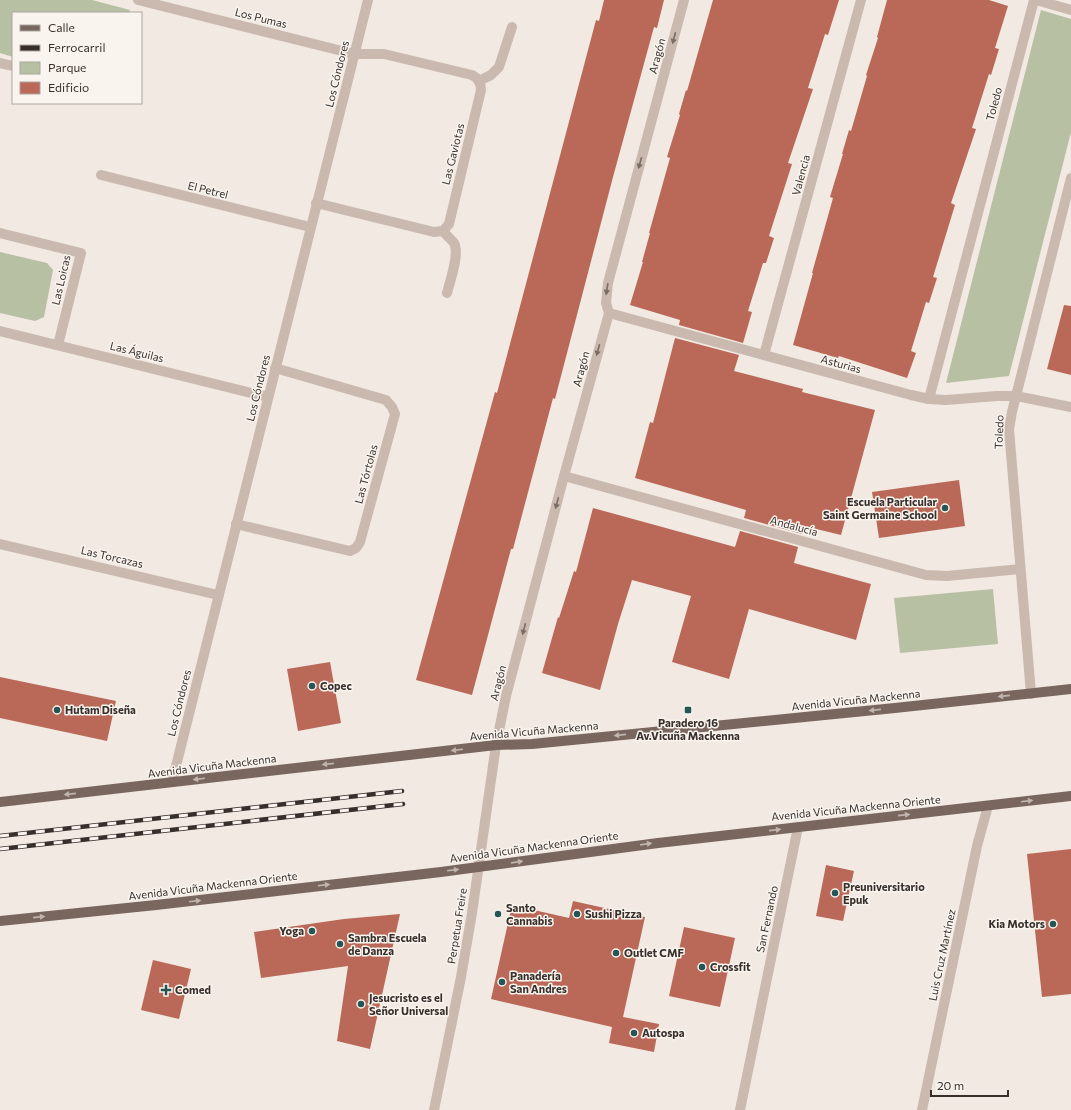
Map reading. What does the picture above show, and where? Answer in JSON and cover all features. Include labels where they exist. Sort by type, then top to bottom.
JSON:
[{"type":"main road","name":"Avenida Vicuña Mackenna","points":[[0,802],[496,745],[532,744],[1071,689]]},
{"type":"main road","name":"Avenida Vicuña Mackenna Oriente","points":[[0,921],[156,905],[478,867],[658,842],[1071,796]]},
{"type":"street","name":"Los Pumas","points":[[138,0],[354,54]]},
{"type":"street","name":"Los Cóndores","points":[[172,782],[368,0]]},
{"type":"street","name":"Aragón","points":[[496,745],[506,696],[609,313],[606,303],[608,283],[684,0]]},
{"type":"street","name":"Valencia","points":[[764,355],[861,0]]},
{"type":"street","points":[[1035,0],[1071,10]]},
{"type":"street","name":"Toledo","points":[[929,399],[1035,0]]},
{"type":"street","points":[[354,54],[384,54],[472,75],[479,81],[491,75],[499,67],[512,27]]},
{"type":"street","points":[[0,63],[12,66]]},
{"type":"street","name":"Las Gaviotas","points":[[443,231],[448,224],[481,90],[479,81]]},
{"type":"street","name":"El Petrel","points":[[101,175],[310,228]]},
{"type":"street","name":"Toledo","points":[[1031,694],[1010,429],[1012,412],[1071,178]]},
{"type":"street","points":[[316,203],[434,232],[439,233],[443,231],[454,243],[456,253],[447,293]]},
{"type":"street","name":"Las Loicas","points":[[0,233],[81,253],[58,345]]},
{"type":"street","name":"Asturias","points":[[609,313],[929,399],[964,400],[997,396],[1016,396],[1071,407]]},
{"type":"street","name":"Las Águilas","points":[[0,331],[268,397]]},
{"type":"street","name":"Las Tórtolas","points":[[236,524],[350,551],[356,548],[360,542],[395,414],[392,407],[386,400],[275,368]]},
{"type":"street","name":"Andalucía","points":[[564,476],[926,575],[947,576],[1020,569]]},
{"type":"street","name":"Las Torcazas","points":[[0,544],[218,595]]},
{"type":"street","name":"Perpetua Freire","points":[[434,1110],[461,977],[496,745]]},
{"type":"street","name":"Luis Cruz Martínez","points":[[922,1110],[977,846],[988,806]]},
{"type":"street","name":"San Fernando","points":[[740,1110],[798,827]]},
{"type":"green space","points":[[0,0],[92,0],[130,10],[129,12],[12,12],[12,57],[0,53]]},
{"type":"green space","points":[[1041,10],[1071,19],[1071,132],[1009,376],[946,383]]},
{"type":"green space","points":[[0,252],[47,263],[53,270],[44,317],[35,321],[0,313]]},
{"type":"green space","points":[[993,589],[998,644],[900,653],[894,598]]},
{"type":"building","points":[[604,0],[664,0],[657,28],[654,27],[555,399],[553,398],[472,695],[416,680],[495,392],[497,393],[596,20],[599,21]]},
{"type":"building","points":[[713,0],[839,0],[828,35],[825,34],[808,88],[813,89],[788,163],[792,164],[769,236],[774,238],[766,263],[763,263],[748,311],[752,312],[743,343],[679,325],[680,320],[630,305],[643,262],[649,233],[670,158],[667,157]]},
{"type":"building","points":[[887,0],[989,0],[1008,6],[995,48],[999,49],[991,75],[989,74],[972,128],[976,129],[951,203],[955,205],[933,277],[937,278],[929,303],[926,302],[911,351],[916,353],[907,378],[839,356],[838,358],[793,345],[833,198],[830,197],[878,38],[877,37]]},
{"type":"building","points":[[1064,305],[1071,306],[1071,375],[1047,369]]},
{"type":"building","points":[[675,338],[739,355],[734,371],[803,389],[802,392],[875,410],[841,535],[804,526],[802,534],[744,518],[746,510],[635,478],[650,422],[653,423]]},
{"type":"building","points":[[959,480],[965,526],[879,538],[872,492]]},
{"type":"building","points":[[593,508],[735,547],[740,531],[798,547],[794,563],[871,584],[856,640],[749,609],[729,679],[672,662],[691,596],[632,580],[600,690],[542,673],[558,617],[559,618],[574,571],[576,572]]},
{"type":"building","points":[[330,662],[341,723],[298,731],[287,669]]},
{"type":"building","name":"Hutam Diseña","points":[[0,677],[116,701],[107,741],[0,718]]},
{"type":"building","name":"Kia Motors","points":[[1071,849],[1071,994],[1042,997],[1027,854]]},
{"type":"building","name":"Preuniversitario Epuk","points":[[826,865],[854,871],[843,921],[816,916]]},
{"type":"building","points":[[573,901],[645,917],[623,1017],[659,1024],[654,1052],[609,1043],[612,1027],[491,999],[512,905],[569,918]]},
{"type":"building","points":[[400,914],[370,1049],[337,1041],[348,966],[261,978],[254,932],[344,919]]},
{"type":"building","name":"Crossfit","points":[[684,927],[735,938],[720,1007],[669,996]]},
{"type":"building","name":"Comed","points":[[153,960],[191,969],[179,1019],[141,1010]]},
{"type":"railway","points":[[0,836],[402,791]]},
{"type":"railway","points":[[0,849],[403,804]]},
{"type":"place","name":"Escuela Particular Saint Germaine School","points":[[945,508]]},
{"type":"place","name":"Copec","points":[[312,686]]},
{"type":"place","name":"Hutam Diseña","points":[[57,710]]},
{"type":"place","name":"Paradero 16 Av.Vicuña Mackenna","points":[[688,710]]},
{"type":"place","name":"Preuniversitario Epuk","points":[[835,893]]},
{"type":"place","name":"Santo Cannabis","points":[[498,914]]},
{"type":"place","name":"Sushi Pizza","points":[[577,914]]},
{"type":"place","name":"Kia Motors","points":[[1053,924]]},
{"type":"place","name":"Yoga","points":[[312,931]]},
{"type":"place","name":"Sambra Escuela de Danza","points":[[340,944]]},
{"type":"place","name":"Outlet CMF","points":[[616,953]]},
{"type":"place","name":"Crossfit","points":[[702,967]]},
{"type":"place","name":"Panadería San Andres","points":[[502,982]]},
{"type":"place","name":"Comed","points":[[166,990]]},
{"type":"place","name":"Jesucristo es el Señor Universal","points":[[361,1004]]},
{"type":"place","name":"Autospa","points":[[634,1033]]}]
